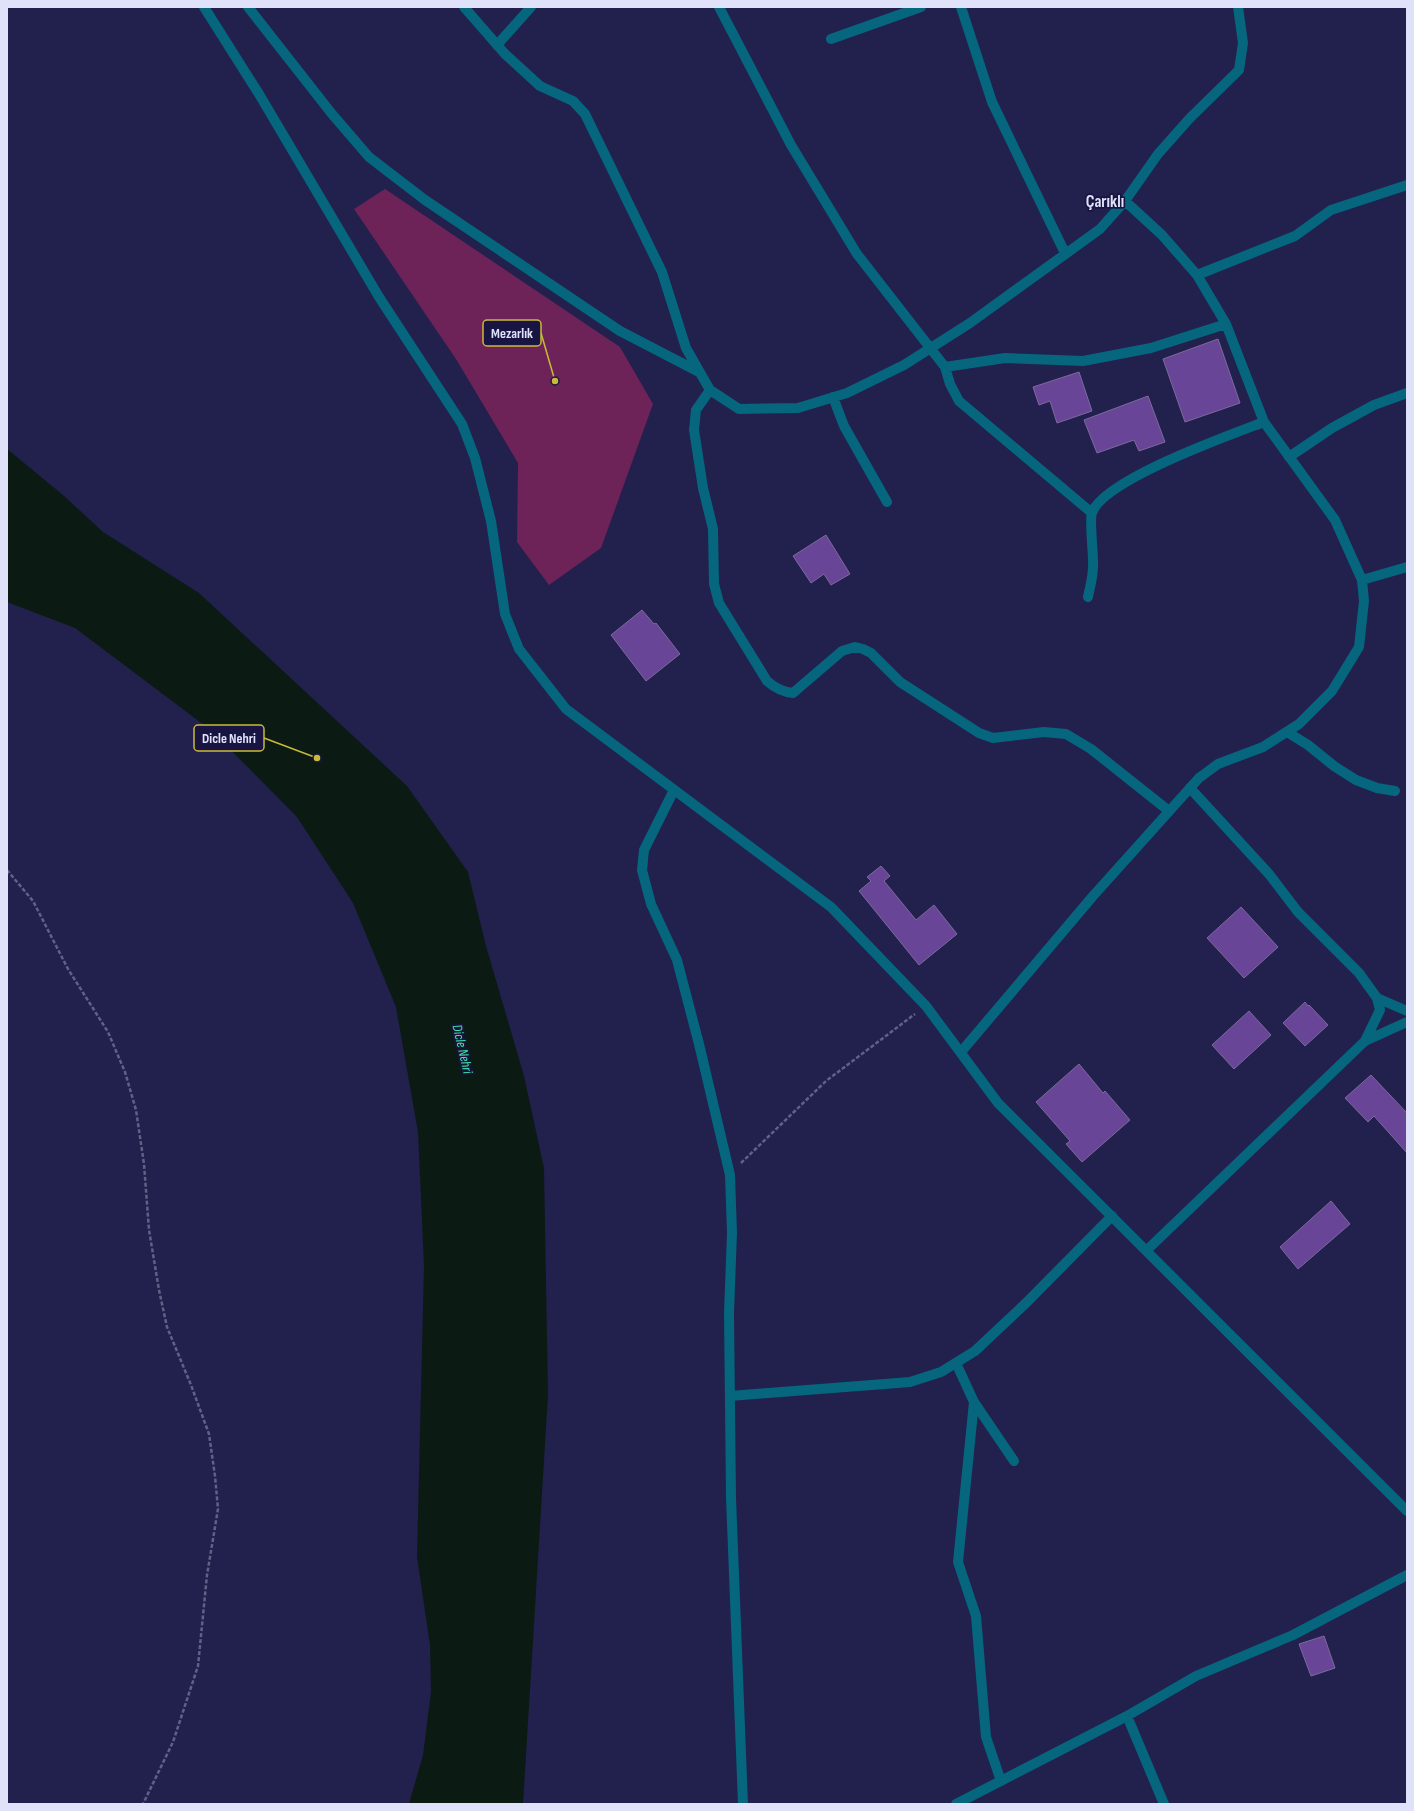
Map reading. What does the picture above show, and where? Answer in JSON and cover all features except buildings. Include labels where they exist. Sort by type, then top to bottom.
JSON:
[{"type":"street","points":[[204,7],[259,94],[378,297],[462,424],[475,458],[491,522],[505,614],[519,649],[566,709],[831,907],[926,1006],[998,1103],[1407,1511]]},
{"type":"street","points":[[248,7],[332,114],[369,157],[425,200],[620,331],[699,372]]},
{"type":"street","points":[[464,7],[497,45],[540,86],[573,101],[586,114],[662,272],[686,348],[710,390],[739,409],[798,408],[847,392],[904,365],[970,323],[1100,229],[1125,201],[1158,154],[1190,118],[1239,70],[1243,43],[1238,7]]},
{"type":"street","points":[[497,45],[531,7]]},
{"type":"street","points":[[719,7],[791,145],[858,254],[945,367],[950,384],[959,401],[1092,513]]},
{"type":"street","points":[[831,39],[921,7]]},
{"type":"street","points":[[961,7],[992,102],[1065,253]]},
{"type":"street","points":[[1197,275],[1295,236],[1331,210],[1407,185]]},
{"type":"street","points":[[961,1052],[1093,896],[1199,778],[1218,764],[1263,747],[1299,724],[1332,691],[1359,646],[1364,601],[1362,580],[1335,520],[1264,422],[1226,324],[1197,275],[1162,235],[1125,201]]},
{"type":"street","points":[[945,367],[1005,358],[1083,361],[1151,348],[1226,324]]},
{"type":"street","points":[[710,390],[696,410],[694,430],[703,488],[713,529],[714,584],[719,603],[767,681],[775,688],[793,693],[842,651],[855,647],[863,648],[871,652],[900,682],[979,733],[993,738],[1044,732],[1066,734],[1091,749],[1169,811]]},
{"type":"street","points":[[1289,457],[1332,428],[1374,405],[1407,393]]},
{"type":"street","points":[[833,397],[844,426],[887,502]]},
{"type":"street","points":[[1088,597],[1093,568],[1092,513],[1098,504],[1118,486],[1164,462],[1264,422]]},
{"type":"street","points":[[1362,580],[1407,567]]},
{"type":"street","points":[[1287,732],[1308,745],[1334,766],[1356,780],[1376,788],[1395,791]]},
{"type":"street","points":[[1190,788],[1269,874],[1298,912],[1359,973],[1377,998],[1380,1010],[1365,1041]]},
{"type":"street","points":[[674,790],[644,850],[642,870],[651,904],[676,960],[699,1044],[730,1175],[732,1233],[729,1313],[731,1498],[743,1804]]},
{"type":"street","points":[[1377,998],[1407,1011]]},
{"type":"street","points":[[1147,1250],[1365,1041],[1407,1022]]},
{"type":"street","points":[[730,1396],[910,1382],[941,1372],[981,1346],[1112,1216]]},
{"type":"street","points":[[956,1363],[974,1402],[1014,1461]]},
{"type":"street","points":[[974,1402],[958,1562],[976,1616],[986,1737],[1001,1781]]},
{"type":"street","points":[[956,1804],[1127,1716],[1196,1676],[1294,1634],[1407,1575]]},
{"type":"street","points":[[1127,1716],[1164,1804]]},
{"type":"path","points":[[7,870],[33,901],[68,969],[108,1032],[126,1072],[136,1110],[142,1148],[149,1230],[167,1327],[209,1434],[218,1509],[207,1575],[198,1666],[173,1742],[143,1804]]},
{"type":"path","points":[[730,1175],[826,1081],[926,1006]]},
{"type":"shaded area","points":[[385,189],[620,347],[653,404],[601,548],[549,585],[517,542],[518,463],[456,359],[354,209]]},
{"type":"water","points":[[7,449],[63,495],[103,532],[199,593],[407,786],[468,872],[486,946],[524,1076],[544,1168],[548,1395],[523,1804],[409,1804],[423,1755],[431,1692],[430,1645],[417,1557],[424,1266],[418,1132],[396,1007],[353,903],[297,817],[212,731],[75,628],[7,602]]},
{"type":"place","name":"Mezarlık","points":[[555,381]]},
{"type":"place","name":"Dicle Nehri","points":[[317,758]]},
{"type":"district","name":"Çarıklı","points":[[1105,201]]}]
